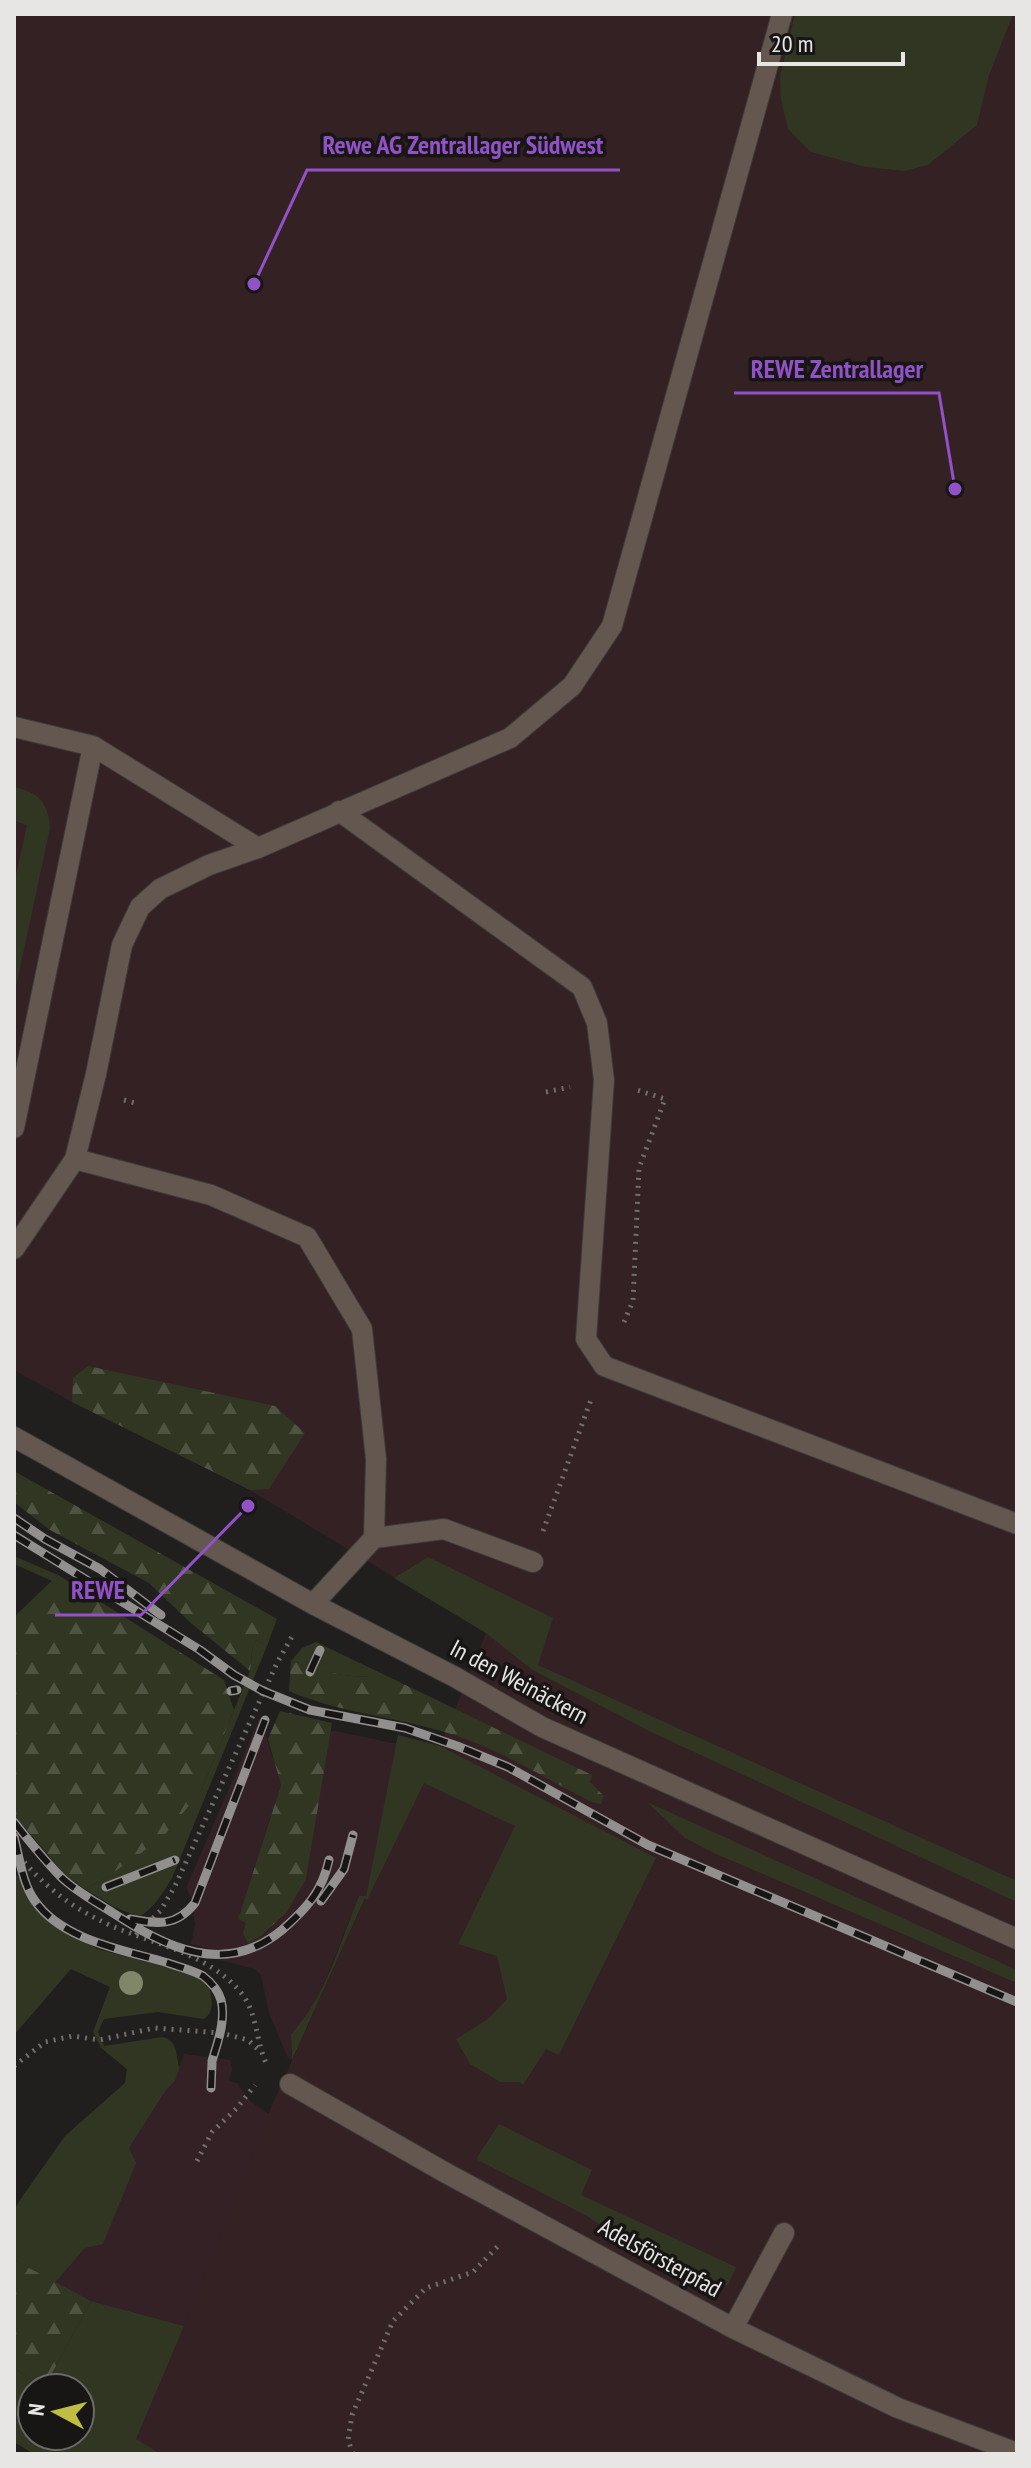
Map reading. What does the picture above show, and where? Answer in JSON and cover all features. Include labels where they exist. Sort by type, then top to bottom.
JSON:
[{"type":"street","points":[[14,1249],[75,1159],[122,945],[140,907],[160,889],[209,865],[258,848],[510,738],[572,686],[612,626],[782,14]]},
{"type":"street","points":[[14,727],[93,746],[258,848]]},
{"type":"street","points":[[14,1128],[93,746]]},
{"type":"street","points":[[339,811],[582,987],[597,1023],[604,1080],[586,1339],[604,1366],[1017,1524]]},
{"type":"street","points":[[75,1159],[211,1195],[307,1237],[362,1329],[376,1459],[374,1538]]},
{"type":"street","name":"In den Weinäckern","points":[[14,1437],[313,1604],[455,1677],[542,1727],[1017,1939]]},
{"type":"street","points":[[313,1604],[374,1538],[444,1529],[533,1562]]},
{"type":"street","name":"Adelsförsterpfad","points":[[290,2084],[446,2173],[733,2328],[898,2408],[1017,2453]]},
{"type":"street","points":[[733,2328],[784,2233]]},
{"type":"path","points":[[533,1562],[568,1464]]},
{"type":"path","points":[[136,1935],[161,1910],[175,1886],[277,1663],[313,1604]]},
{"type":"path","points":[[14,1850],[59,1897],[111,1925],[202,1961],[227,1977],[244,1996],[268,2069],[290,2084]]},
{"type":"path","points":[[14,2066],[45,2042],[73,2036],[99,2040],[155,2028],[221,2033],[248,2040],[262,2053]]},
{"type":"path","points":[[197,2161],[212,2132],[237,2108],[268,2069]]},
{"type":"path","points":[[353,2454],[348,2440],[352,2415],[393,2321],[426,2288],[473,2272],[499,2246],[518,2211]]},
{"type":"shaded area","points":[[14,14],[1017,14],[1017,2454],[161,2454],[135,2440],[270,2110],[366,1896],[398,1735],[440,1746],[486,1633],[250,1490],[14,1370]]},
{"type":"shaded area","points":[[260,1717],[281,1784],[238,1919],[246,1922],[248,1942],[261,1937],[287,1912],[306,1879],[330,1732],[397,1744],[366,1896],[359,1896],[326,1979],[307,2017],[291,2034],[292,2060],[288,2058],[269,2013],[261,1975],[255,1969],[216,1959],[216,1950],[191,1944],[195,1924],[191,1897],[186,1888]]},
{"type":"shaded area","points":[[184,2054],[230,2060],[232,2069],[229,2081],[237,2083],[250,2101],[269,2114],[184,2326],[91,2301],[55,2283],[85,2248],[129,2148],[175,2081]]},
{"type":"green space","points":[[795,14],[1013,14],[989,75],[977,125],[928,165],[904,171],[866,167],[811,152],[788,129],[781,100],[780,76]]},
{"type":"green space","points":[[14,787],[30,792],[41,800],[50,828],[14,996],[14,884],[27,825],[14,821]]},
{"type":"green space","points":[[88,1366],[275,1406],[305,1433],[269,1489],[250,1490],[72,1402],[73,1378]]},
{"type":"green space","points":[[14,1471],[277,1619],[267,1646],[256,1640],[250,1671],[191,1623],[149,1583],[50,1530],[14,1502]]},
{"type":"green space","points":[[14,1556],[58,1575],[52,1581],[14,1564]]},
{"type":"green space","points":[[428,1557],[553,1618],[538,1665],[1017,1881],[1017,1902],[649,1731],[531,1669],[486,1633],[394,1578]]},
{"type":"green space","points":[[58,1575],[224,1680],[234,1710],[201,1791],[162,1838],[85,1889],[66,1876],[14,1815],[14,1617]]},
{"type":"green space","points":[[256,1640],[267,1646],[172,1878],[154,1905],[139,1917],[114,1907],[85,1889],[107,1877],[201,1791],[250,1671]]},
{"type":"green space","points":[[316,1642],[389,1677],[339,1674],[291,1661],[302,1648]]},
{"type":"green space","points":[[291,1661],[339,1674],[389,1677],[592,1775],[590,1782],[604,1796],[601,1804],[460,1737],[331,1706],[289,1691]]},
{"type":"green space","points":[[280,1711],[332,1723],[306,1879],[287,1912],[260,1937],[248,1943],[243,1933],[246,1923],[238,1919],[281,1785],[268,1739]]},
{"type":"green space","points":[[398,1735],[440,1746],[656,1858],[559,2055],[546,2049],[523,2085],[520,2082],[500,2082],[470,2064],[456,2039],[488,2019],[507,1999],[497,1956],[458,1944],[515,1826],[424,1783],[367,1900],[365,1898],[292,2060],[291,2034],[323,1986],[359,1896],[366,1896]]},
{"type":"green space","points":[[647,1802],[1017,1970],[1017,1983],[714,1853],[685,1838]]},
{"type":"green space","points":[[14,1872],[31,1891],[44,1914],[70,1934],[98,1949],[199,1976],[209,1985],[211,1999],[210,2012],[204,2019],[158,2012],[104,2019],[98,2032],[104,2046],[162,2037],[171,2041],[179,2067],[181,2064],[175,2081],[129,2148],[136,2163],[103,2244],[85,2248],[55,2283],[14,2260],[14,2210],[65,2136],[125,2083],[127,2069],[101,2048],[93,2032],[110,1987],[71,1969],[14,2035]]},
{"type":"green space","points":[[499,2124],[592,2170],[581,2195],[736,2267],[728,2285],[717,2286],[622,2240],[587,2216],[476,2159]]},
{"type":"green space","points":[[14,2260],[91,2301],[53,2372],[20,2372],[14,2367]]},
{"type":"green space","points":[[91,2301],[184,2326],[136,2439],[161,2454],[31,2452],[96,2452],[96,2372],[53,2372]]},
{"type":"green space","points":[[14,2367],[20,2372],[16,2372],[16,2443],[14,2442]]},
{"type":"railway","points":[[14,1518],[100,1569],[161,1615]]},
{"type":"railway","points":[[14,1535],[263,1691],[310,1710],[405,1728],[508,1767],[648,1845],[1017,2002]]},
{"type":"railway","points":[[310,1672],[320,1650]]},
{"type":"railway","points":[[231,1691],[237,1690]]},
{"type":"railway","points":[[130,1919],[166,1922],[181,1916],[195,1903],[265,1720]]},
{"type":"railway","points":[[14,1822],[49,1865],[74,1888],[154,1937],[196,1952],[218,1955],[261,1944],[282,1930],[312,1899],[329,1860]]},
{"type":"railway","points":[[321,1901],[344,1869],[353,1835]]},
{"type":"railway","points":[[14,1837],[24,1879],[35,1901],[47,1915],[78,1935],[194,1972],[211,1984],[221,2000],[223,2015],[212,2061]]},
{"type":"railway","points":[[106,1887],[175,1860]]},
{"type":"railway","points":[[211,2088],[212,2063]]},
{"type":"place","name":"Rewe AG Zentrallager Südwest","points":[[254,284]]},
{"type":"place","name":"REWE Zentrallager","points":[[955,489]]},
{"type":"place","name":"REWE","points":[[248,1506]]}]
